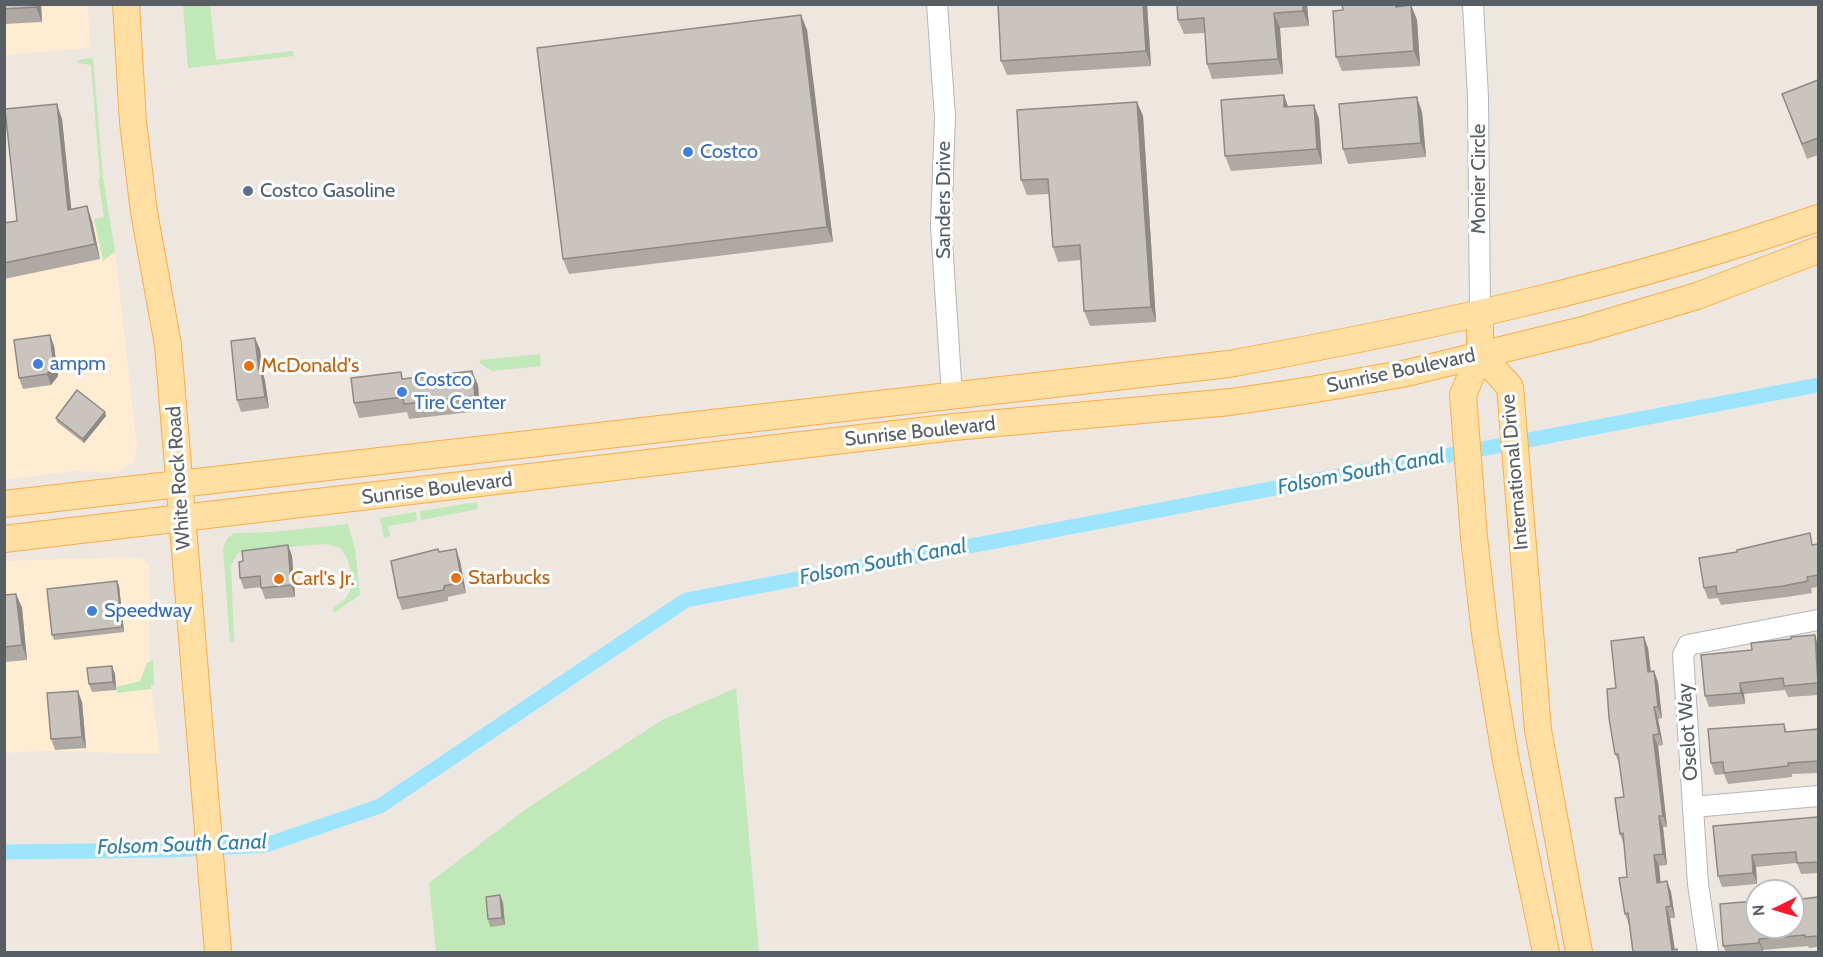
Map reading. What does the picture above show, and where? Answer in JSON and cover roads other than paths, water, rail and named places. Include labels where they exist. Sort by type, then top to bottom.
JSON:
[{"type":"main road","name":"White Rock Road","points":[[126,4],[133,122],[144,212],[168,345],[207,794],[218,952]]},
{"type":"main road","name":"Sunrise Boulevard","points":[[4,504],[1229,364],[1396,333],[1626,279],[1735,247],[1818,218]]},
{"type":"main road","name":"Sunrise Boulevard","points":[[4,539],[874,436],[1231,402],[1407,373],[1586,330],[1664,306],[1818,250]]},
{"type":"main road","name":"Monier Circle","points":[[1480,314],[1480,354]]},
{"type":"main road","points":[[1480,354],[1463,395],[1473,524],[1485,634],[1506,761],[1546,952]]},
{"type":"main road","name":"International Drive","points":[[1480,354],[1510,387],[1538,730],[1579,952]]},
{"type":"main road","points":[[874,436],[903,421],[934,416],[943,411],[952,396]]},
{"type":"street","name":"Sanders Drive","points":[[937,4],[945,117],[941,226],[952,396]]},
{"type":"street","name":"Monier Circle","points":[[1473,4],[1478,98],[1480,314]]},
{"type":"street","name":"Oselot Way","points":[[1708,952],[1698,884],[1683,655],[1689,645],[1818,620]]},
{"type":"street","points":[[1693,807],[1818,796]]},
{"type":"waterway","name":"Folsom South Canal","points":[[4,852],[173,850],[266,845],[380,806],[686,600],[1818,385]]},
{"type":"place","name":"Costco","points":[[688,152]]},
{"type":"place","name":"Costco Gasoline","points":[[248,191]]},
{"type":"place","name":"ampm","points":[[38,364]]},
{"type":"place","name":"McDonald's","points":[[249,366]]},
{"type":"place","name":"Costco Tire Center","points":[[402,392]]},
{"type":"place","name":"Starbucks","points":[[456,578]]},
{"type":"place","name":"Carl's Jr.","points":[[279,579]]},
{"type":"place","name":"Speedway","points":[[92,611]]}]
